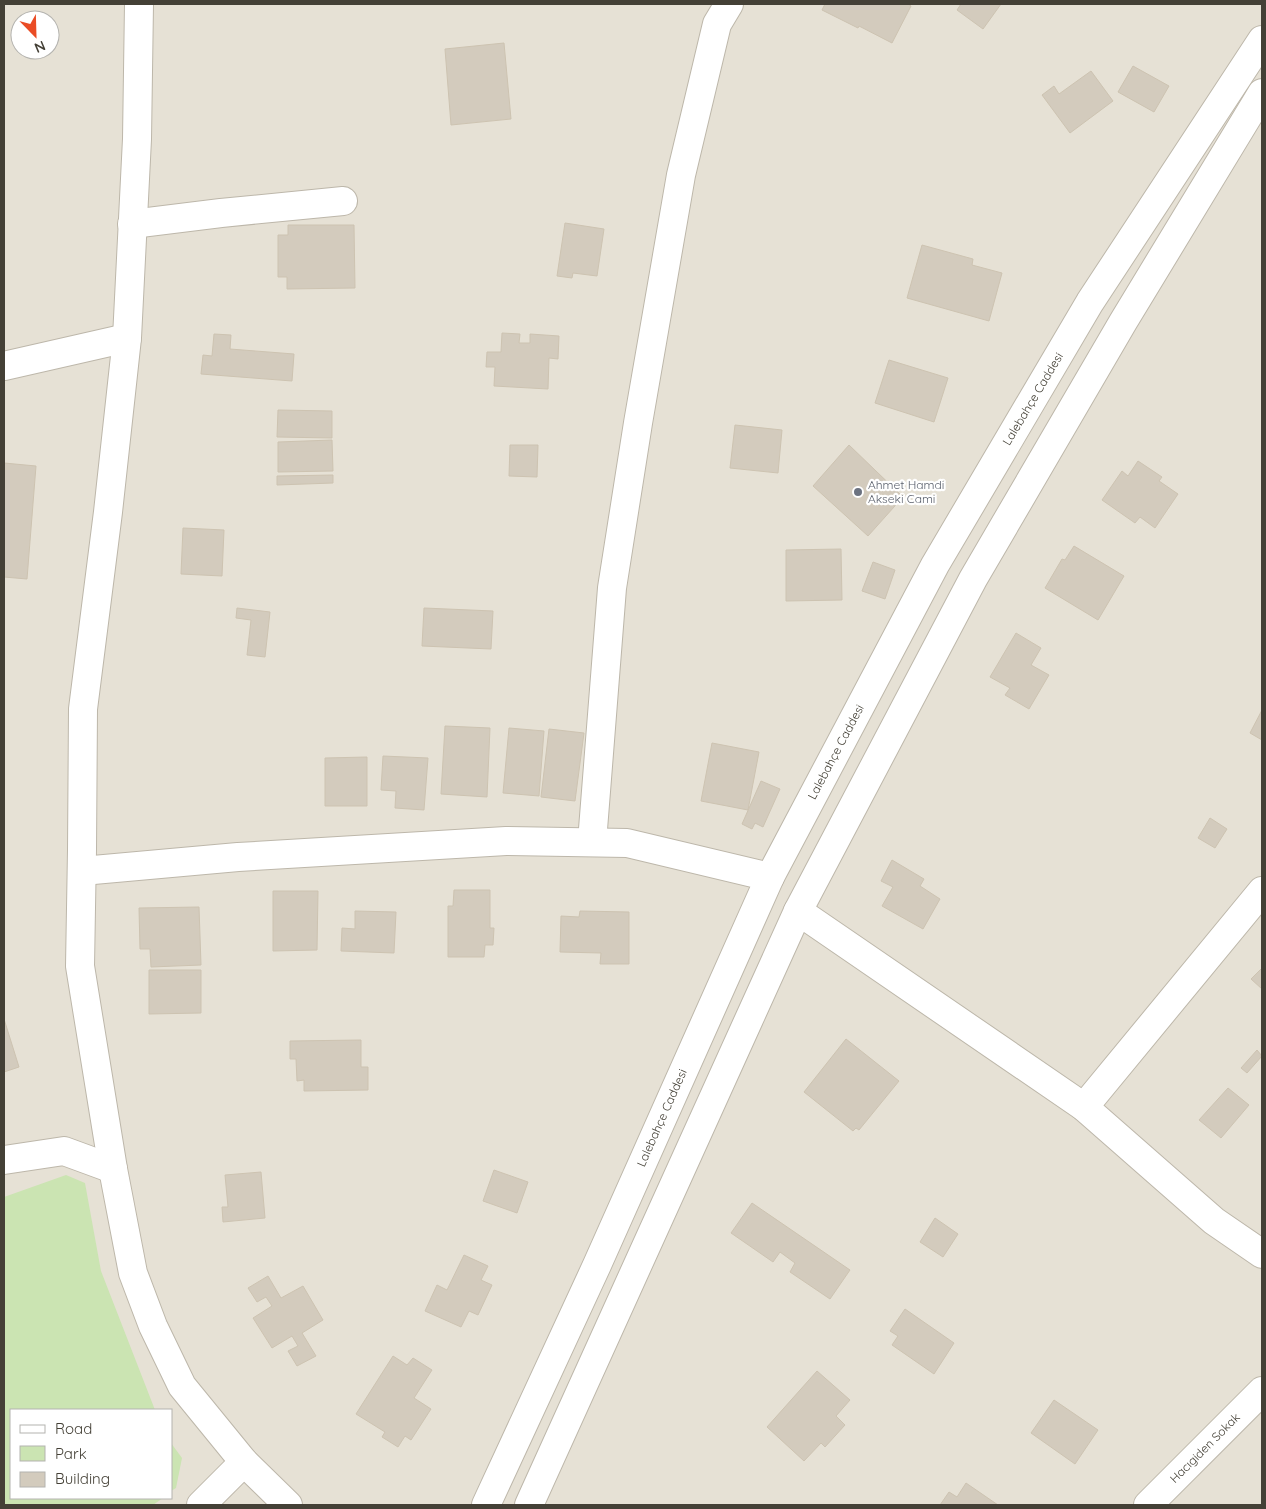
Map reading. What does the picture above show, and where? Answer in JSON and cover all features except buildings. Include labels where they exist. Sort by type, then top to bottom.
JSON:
[{"type":"street","points":[[139,4],[136,139],[127,338],[108,512],[83,709],[80,966],[113,1169],[133,1273],[153,1326],[182,1386],[244,1462],[288,1505]]},
{"type":"street","points":[[592,842],[612,588],[638,423],[681,175],[717,24],[730,4]]},
{"type":"street","name":"Lalebahçe Caddesi","points":[[486,1505],[597,1265],[770,877],[935,565],[1090,302],[1262,40]]},
{"type":"street","points":[[529,1505],[798,910],[973,579],[1123,322],[1262,93]]},
{"type":"street","points":[[132,224],[343,201]]},
{"type":"street","points":[[4,366],[127,338]]},
{"type":"street","points":[[82,871],[238,857],[506,840],[627,843],[770,877]]},
{"type":"street","points":[[1084,1107],[1262,890]]},
{"type":"street","points":[[798,910],[1084,1107],[1214,1221],[1262,1254]]},
{"type":"street","points":[[4,1160],[64,1151],[113,1169]]},
{"type":"street","name":"Hacıgiden Sokak","points":[[1148,1505],[1262,1391]]},
{"type":"street","points":[[200,1505],[244,1462]]},
{"type":"shaded area","points":[[4,4],[1262,4],[1262,1505],[4,1505]]},
{"type":"green space","points":[[66,1175],[85,1183],[101,1271],[155,1409],[10,1409],[10,1499],[162,1499],[153,1505],[4,1505],[4,1197]]},
{"type":"green space","points":[[172,1444],[182,1458],[176,1488],[172,1490]]},
{"type":"place","name":"Ahmet Hamdi Akseki Cami","points":[[858,492]]}]
